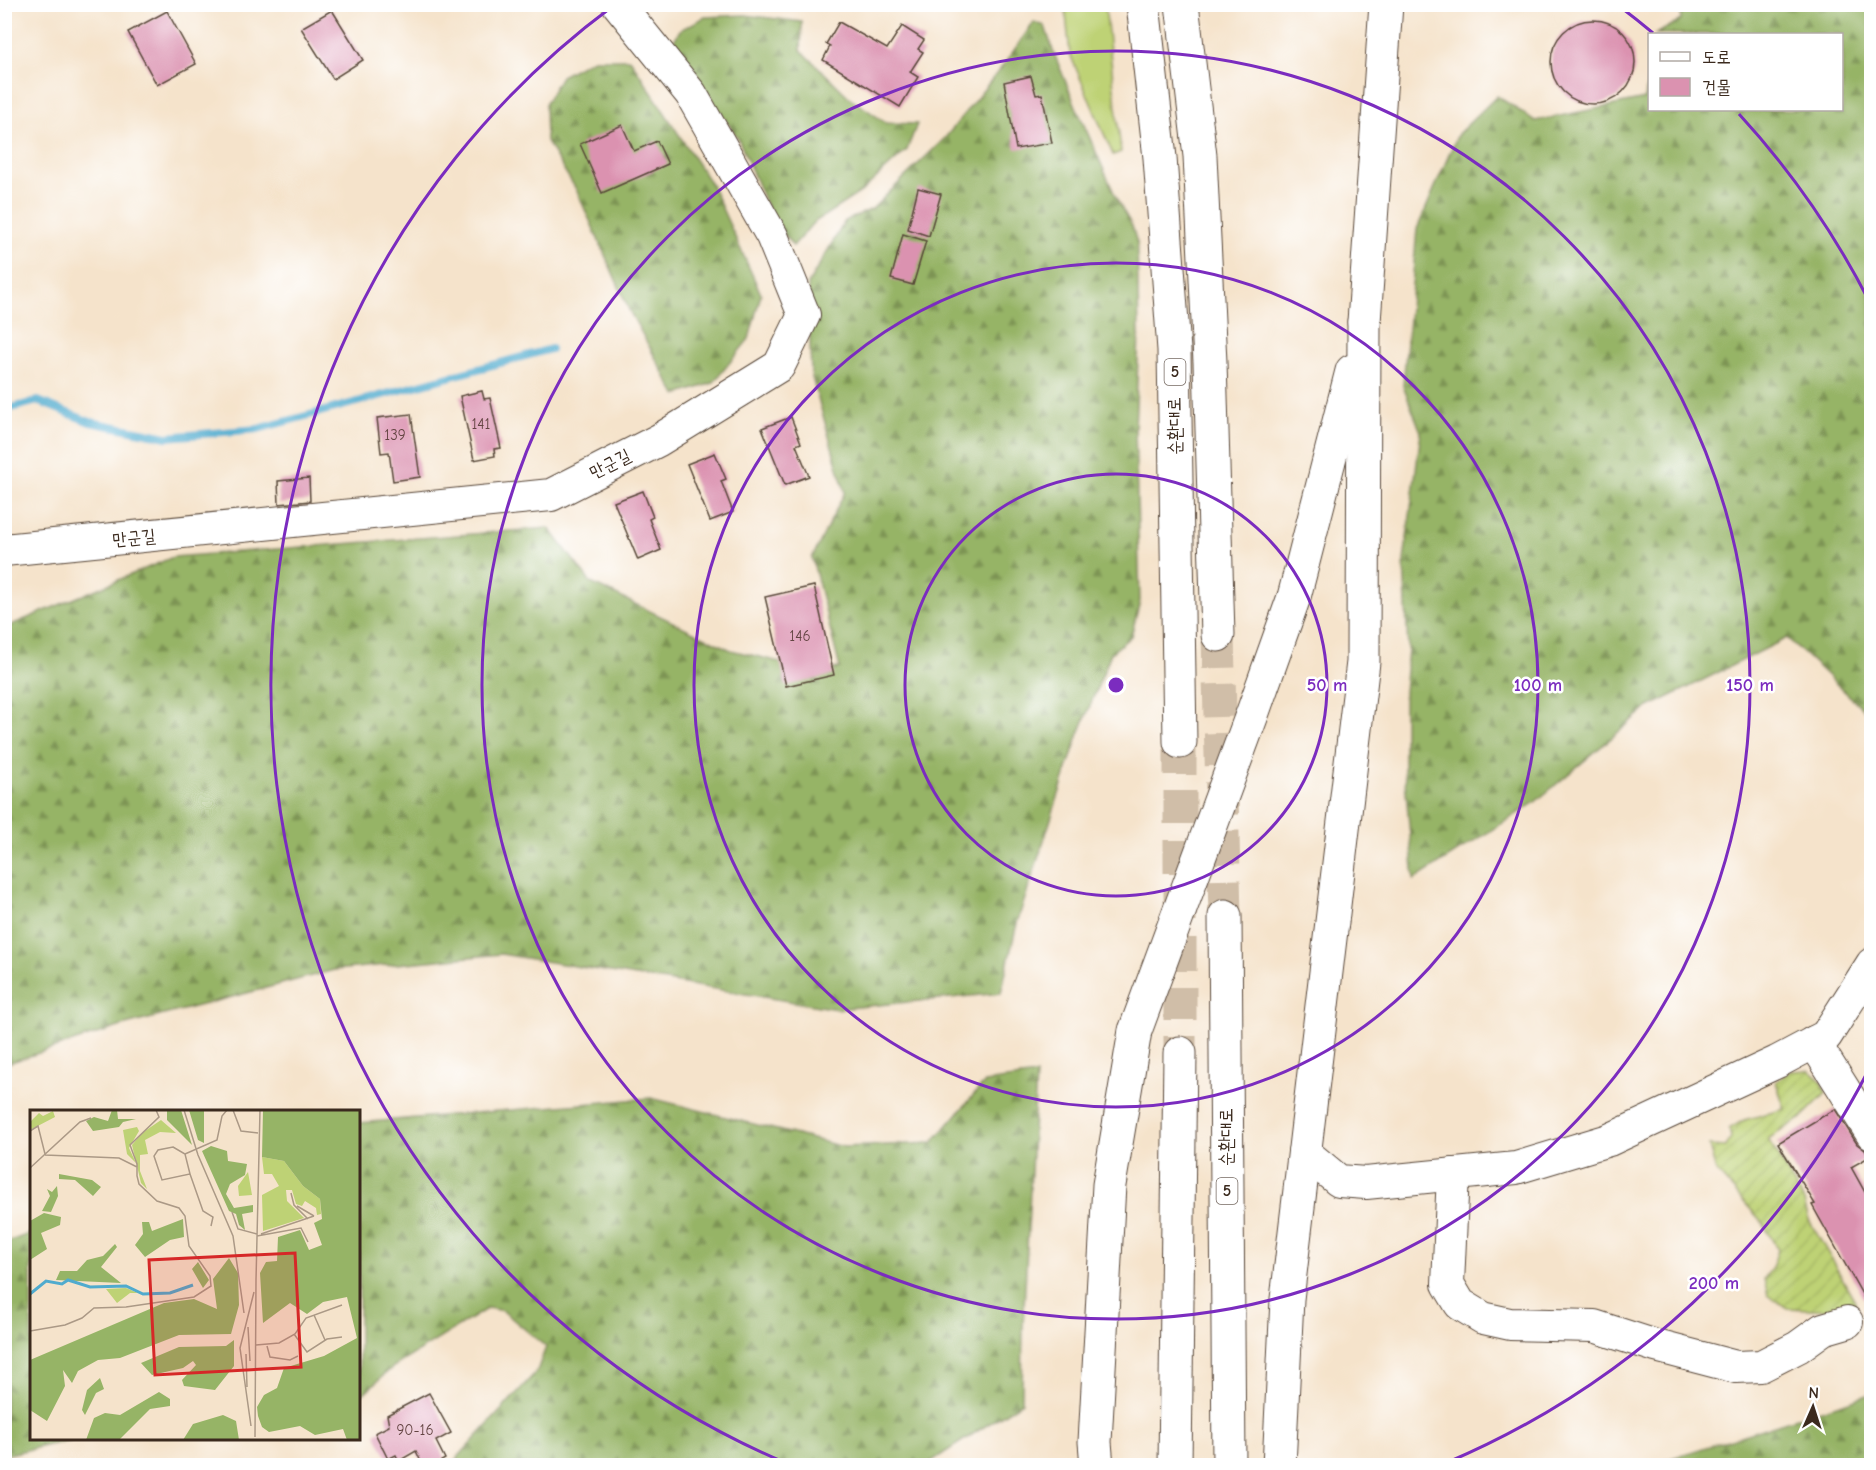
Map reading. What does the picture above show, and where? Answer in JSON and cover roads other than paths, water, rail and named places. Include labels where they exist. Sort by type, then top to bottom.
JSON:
[{"type":"main road","name":"순환대로","points":[[1143,4],[1160,158],[1174,350],[1180,742]]},
{"type":"main road","name":"순환대로","points":[[1182,4],[1200,156],[1210,362],[1218,635]]},
{"type":"main road","points":[[1279,1466],[1287,1299],[1363,662],[1364,322],[1386,4]]},
{"type":"main road","points":[[1097,1466],[1095,1442],[1109,1185],[1135,1031],[1294,597],[1364,322]]},
{"type":"main road","name":"순환대로","points":[[1225,916],[1229,1466]]},
{"type":"main road","points":[[1176,1466],[1180,1053]]},
{"type":"street","name":"만군길","points":[[4,550],[551,495],[659,440],[779,366],[804,315],[772,236],[691,94],[618,4]]},
{"type":"street","points":[[1304,1152],[1339,1181],[1366,1183],[1516,1168],[1609,1140],[1777,1062],[1826,1036],[1872,964]]},
{"type":"street","points":[[1814,1042],[1872,1134]]},
{"type":"street","points":[[1453,1174],[1448,1284],[1460,1304],[1483,1318],[1510,1324],[1594,1326],[1656,1346],[1736,1367],[1761,1366],[1798,1347],[1823,1329],[1847,1322]]},
{"type":"waterway","points":[[4,410],[38,401],[90,422],[167,437],[258,429],[551,349]]},
{"type":"tunnel","points":[[1218,635],[1225,916]]},
{"type":"tunnel","points":[[1180,742],[1180,1053]]}]
